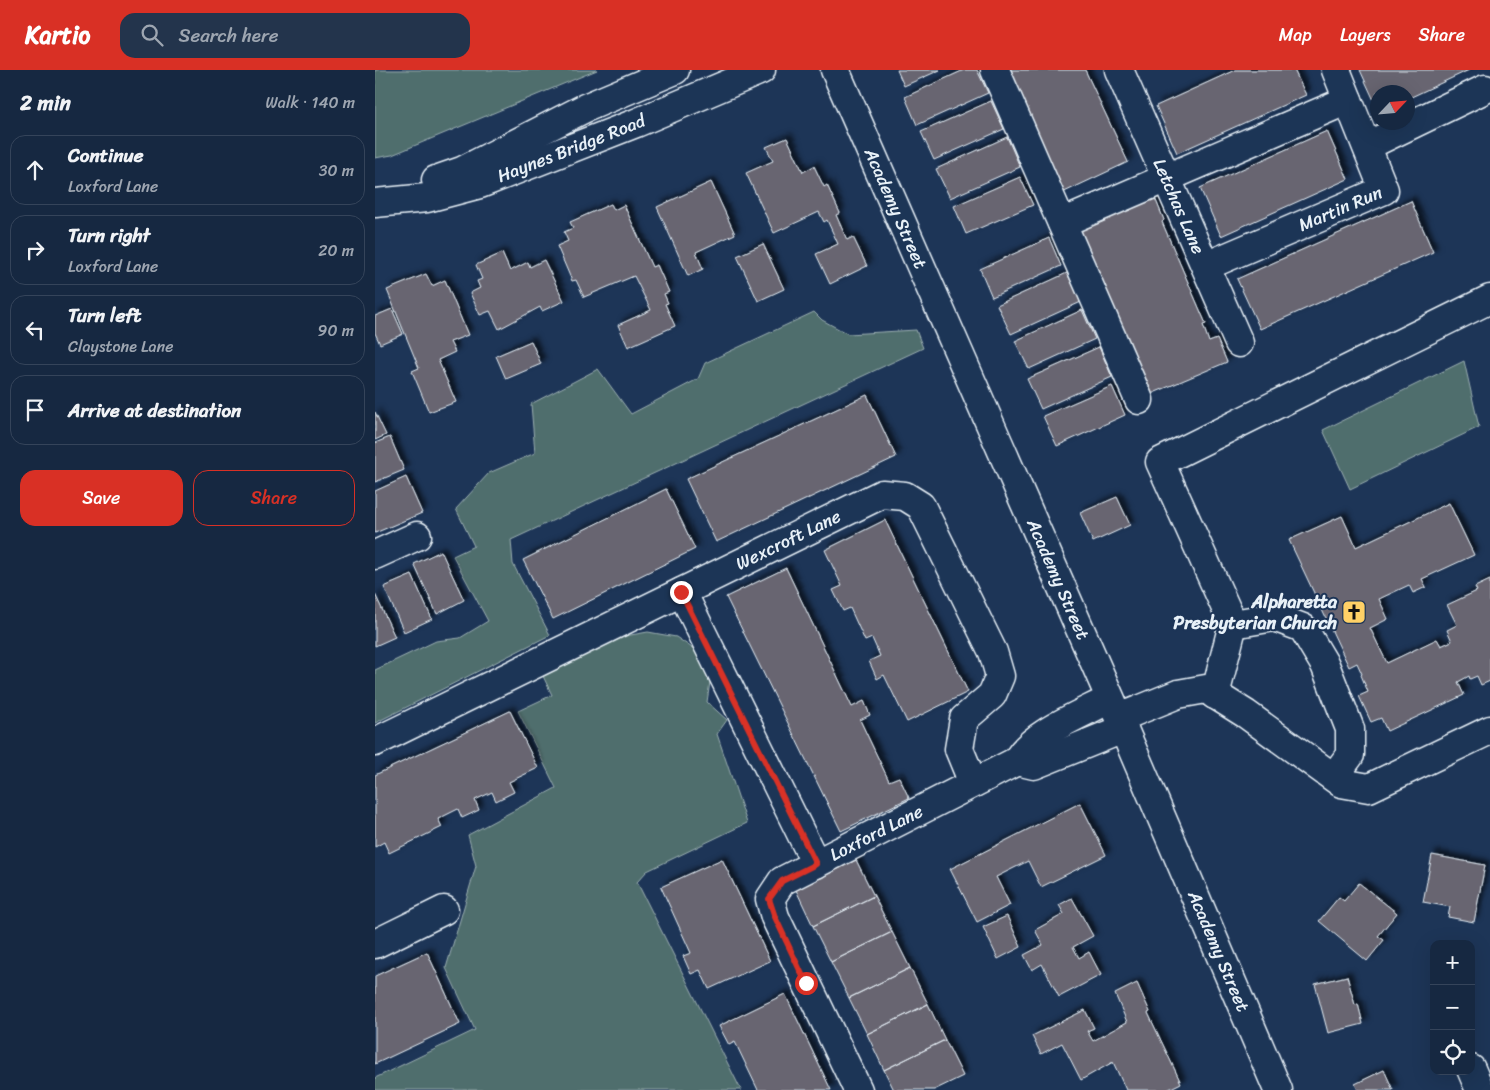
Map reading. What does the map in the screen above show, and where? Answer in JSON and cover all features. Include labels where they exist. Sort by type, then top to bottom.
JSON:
[{"type":"street","name":"Haynes Bridge Road","points":[[375,203],[462,171],[585,108],[675,70]]},
{"type":"street","name":"Haynes Bridge Road","points":[[375,203],[427,198],[480,184],[636,123],[761,70]]},
{"type":"street","name":"Academy Street","points":[[835,70],[1117,715],[1278,1090]]},
{"type":"street","points":[[995,70],[1139,400]]},
{"type":"street","name":"Letchas Lane","points":[[1119,70],[1239,342]]},
{"type":"street","name":"Martin Run","points":[[1206,266],[1385,190],[1336,70]]},
{"type":"street","points":[[1367,146],[1485,89]]},
{"type":"street","points":[[1061,223],[1348,100]]},
{"type":"street","points":[[1215,695],[1233,624],[1160,462],[1490,299]]},
{"type":"street","name":"Wexcroft Lane","points":[[375,742],[881,494],[905,496],[921,506],[993,652],[1000,676],[992,695],[964,719],[959,750],[973,784]]},
{"type":"street","points":[[375,555],[417,536]]},
{"type":"street","points":[[681,592],[816,864]]},
{"type":"street","points":[[1233,624],[1274,617],[1303,628],[1325,665],[1350,729],[1350,755],[1333,777]]},
{"type":"street","points":[[1117,715],[1178,694],[1206,689],[1245,714],[1341,783],[1369,788],[1490,730]]},
{"type":"street","name":"Loxford Lane","points":[[858,1090],[775,917],[769,899],[782,881],[1017,761],[1021,753],[1039,738],[1117,715]]},
{"type":"street","points":[[378,935],[444,910]]},
{"type":"street","points":[[1474,1075],[1480,1090]]},
{"type":"green space","points":[[375,70],[597,70],[392,155],[375,158]]},
{"type":"green space","points":[[814,312],[822,320],[848,334],[916,330],[923,348],[511,540],[513,564],[550,635],[375,723],[375,670],[436,641],[460,638],[488,621],[453,556],[474,546],[456,509],[489,473],[535,453],[531,404],[598,369],[631,414],[698,379],[705,363]]},
{"type":"green space","points":[[1464,361],[1479,427],[1350,489],[1323,430]]},
{"type":"green space","points":[[648,632],[676,637],[695,650],[710,682],[707,702],[727,720],[717,734],[747,823],[647,871],[637,882],[741,1090],[375,1090],[375,1078],[475,1030],[446,968],[476,866],[468,835],[556,788],[518,711],[552,695],[543,676],[625,636]]},
{"type":"building","points":[[897,70],[940,70],[904,86]]},
{"type":"building","points":[[964,70],[977,70],[988,93],[917,125],[905,97]]},
{"type":"building","points":[[1002,70],[1085,70],[1128,162],[1060,194]]},
{"type":"building","points":[[1235,70],[1294,70],[1306,95],[1177,153],[1156,106]]},
{"type":"building","points":[[1360,70],[1469,70],[1415,95],[1415,85],[1370,85],[1370,92]]},
{"type":"building","points":[[991,101],[1004,129],[934,160],[921,132]]},
{"type":"building","points":[[1327,131],[1348,179],[1221,236],[1200,188]]},
{"type":"building","points":[[1007,137],[1020,167],[950,198],[936,169]]},
{"type":"building","points":[[787,138],[803,172],[814,166],[824,187],[827,185],[840,213],[836,215],[847,240],[853,237],[867,266],[830,284],[816,254],[838,244],[827,220],[824,222],[819,212],[774,233],[746,173],[773,161],[766,147]]},
{"type":"building","points":[[1020,177],[1033,205],[966,234],[954,206]]},
{"type":"building","points":[[711,182],[735,234],[696,252],[703,269],[688,276],[657,207]]},
{"type":"building","points":[[1155,198],[1164,220],[1162,222],[1206,324],[1203,325],[1209,342],[1217,339],[1227,362],[1151,394],[1080,230]]},
{"type":"building","points":[[1411,201],[1433,252],[1260,329],[1237,279]]},
{"type":"building","points":[[611,204],[614,210],[624,205],[652,267],[657,265],[669,292],[664,294],[668,303],[665,304],[675,326],[628,347],[618,325],[651,310],[634,276],[584,297],[576,280],[572,281],[557,246],[568,241],[564,232],[573,228],[570,222]]},
{"type":"building","points":[[1049,238],[1061,266],[992,297],[980,269]]},
{"type":"building","points":[[763,244],[784,289],[758,301],[737,256]]},
{"type":"building","points":[[502,253],[510,271],[528,262],[530,267],[544,260],[564,301],[542,311],[540,307],[499,329],[490,311],[480,315],[470,293],[480,288],[477,281],[482,279],[476,265]]},
{"type":"building","points":[[1067,273],[1081,302],[1011,334],[997,305]]},
{"type":"building","points":[[426,274],[432,286],[445,280],[468,335],[450,342],[455,352],[438,360],[456,402],[429,412],[412,371],[419,368],[387,290]]},
{"type":"building","points":[[392,309],[403,334],[380,344],[375,333],[375,316]]},
{"type":"building","points":[[1082,310],[1095,339],[1029,369],[1015,341]]},
{"type":"building","points":[[531,341],[541,364],[506,379],[496,356]]},
{"type":"building","points":[[1099,347],[1112,377],[1041,409],[1027,379]]},
{"type":"building","points":[[1112,386],[1125,415],[1057,446],[1043,416]]},
{"type":"building","points":[[867,395],[896,457],[716,542],[686,479]]},
{"type":"building","points":[[375,412],[386,435],[375,440]]},
{"type":"building","points":[[390,437],[404,470],[375,482],[375,443]]},
{"type":"building","points":[[406,477],[422,513],[375,533],[375,491]]},
{"type":"building","points":[[666,489],[695,549],[553,619],[523,560]]},
{"type":"building","points":[[1117,497],[1130,525],[1093,542],[1080,513]]},
{"type":"building","name":"Alpharetta Presbyterian Church","points":[[1449,503],[1474,555],[1422,579],[1426,587],[1413,593],[1409,585],[1379,599],[1388,619],[1370,628],[1387,663],[1437,639],[1441,646],[1452,641],[1447,630],[1457,625],[1447,605],[1477,591],[1475,587],[1490,580],[1490,681],[1481,685],[1477,676],[1470,679],[1469,676],[1458,682],[1464,695],[1387,731],[1381,718],[1371,722],[1359,696],[1368,692],[1362,674],[1357,663],[1349,667],[1289,540],[1342,516],[1356,547]]},
{"type":"building","points":[[885,520],[968,692],[907,722],[884,675],[877,679],[869,661],[880,656],[872,638],[865,641],[850,608],[843,611],[833,590],[842,586],[825,550]]},
{"type":"building","points":[[441,551],[464,600],[437,614],[414,564]]},
{"type":"building","points":[[786,568],[852,707],[864,701],[870,715],[860,720],[889,781],[899,777],[909,798],[841,831],[726,597]]},
{"type":"building","points":[[412,575],[432,619],[404,632],[384,587]]},
{"type":"building","points":[[375,594],[395,637],[375,646]]},
{"type":"building","points":[[510,711],[538,768],[509,782],[514,792],[496,801],[492,792],[475,800],[479,810],[462,818],[458,809],[438,819],[442,827],[389,853],[384,842],[375,847],[375,775]]},
{"type":"building","points":[[1080,803],[1106,855],[1041,887],[1028,861],[996,877],[1010,905],[977,922],[950,869]]},
{"type":"building","points":[[1432,855],[1485,865],[1474,922],[1448,917],[1450,907],[1423,902]]},
{"type":"building","points":[[722,859],[770,961],[709,989],[700,970],[691,974],[683,956],[691,953],[661,887]]},
{"type":"building","points":[[856,860],[874,896],[813,926],[796,890]]},
{"type":"building","points":[[1359,883],[1397,913],[1378,936],[1384,940],[1367,961],[1319,921],[1339,897],[1344,901]]},
{"type":"building","points":[[874,896],[892,932],[831,962],[813,926]]},
{"type":"building","points":[[1072,898],[1093,936],[1073,947],[1079,958],[1089,952],[1101,975],[1059,997],[1042,964],[1032,970],[1024,955],[1043,945],[1035,930],[1064,914],[1059,905]]},
{"type":"building","points":[[1007,916],[1021,947],[998,959],[983,927]]},
{"type":"building","points":[[892,932],[910,968],[849,998],[831,962]]},
{"type":"building","points":[[427,952],[460,1024],[375,1064],[375,976]]},
{"type":"building","points":[[910,968],[928,1004],[867,1034],[849,998]]},
{"type":"building","points":[[1347,976],[1355,1005],[1358,1004],[1363,1024],[1328,1033],[1315,984]]},
{"type":"building","points":[[1137,983],[1150,1012],[1148,1013],[1181,1083],[1167,1090],[1126,1090],[1113,1062],[1081,1080],[1062,1043],[1041,1054],[1032,1036],[1085,1010],[1094,1028],[1087,1031],[1093,1041],[1127,1022],[1115,994]]},
{"type":"building","points":[[785,994],[831,1090],[758,1090],[735,1042],[729,1045],[719,1026]]},
{"type":"building","points":[[928,1004],[945,1040],[884,1070],[867,1034]]},
{"type":"building","points":[[945,1040],[963,1076],[934,1090],[894,1090],[884,1070]]},
{"type":"building","points":[[1384,1070],[1393,1090],[1358,1090],[1355,1084]]},
{"type":"place","name":"Alpharetta Presbyterian Church","points":[[1354,612]]},
{"type":"route","points":[[681,592],[816,864],[782,881],[769,899],[775,917],[806,983]]}]
